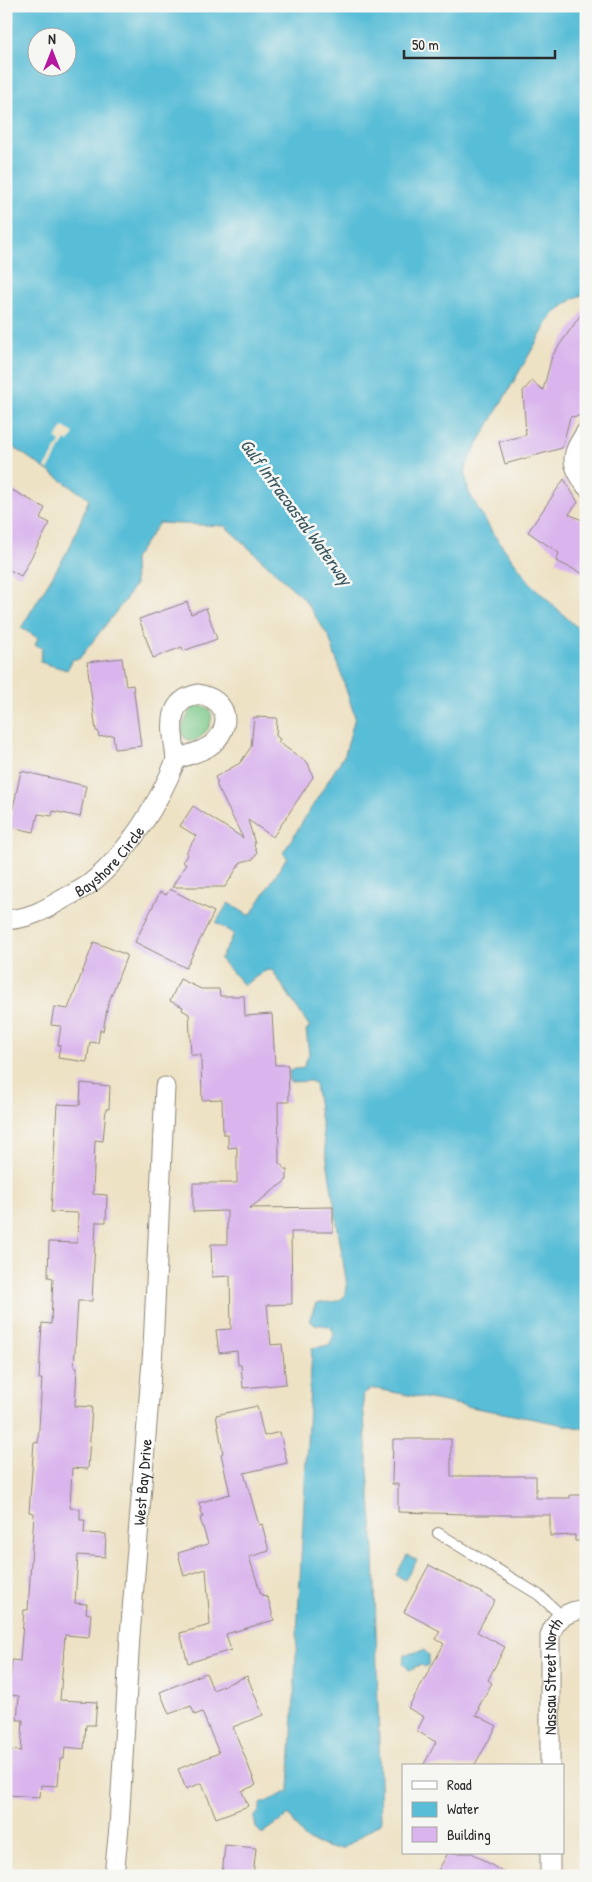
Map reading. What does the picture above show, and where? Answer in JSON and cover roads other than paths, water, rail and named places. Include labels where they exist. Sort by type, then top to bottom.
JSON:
[{"type":"street","points":[[586,432],[576,447],[573,461],[574,468],[586,486]]},
{"type":"street","name":"Bayshore Circle","points":[[6,920],[29,917],[39,913],[90,883],[110,866],[137,831],[157,798],[176,760]]},
{"type":"street","name":"West Bay Drive","points":[[114,1876],[119,1827],[130,1636],[153,1348],[165,1087]]},
{"type":"street","name":"Nassau Street North","points":[[550,1764],[549,1643],[552,1629],[562,1616],[569,1612],[586,1609]]},
{"type":"street","points":[[550,1854],[550,1876]]},
{"type":"lane","points":[[438,1534],[539,1595],[562,1616]]},
{"type":"water","name":"Gulf Intracoastal Waterway","points":[[6,6],[586,6],[586,293],[573,299],[552,315],[469,459],[465,473],[469,493],[494,535],[532,585],[586,636],[586,1429],[377,1389],[371,1389],[364,1393],[363,1402],[374,1551],[381,1822],[344,1848],[330,1848],[305,1839],[289,1815],[262,1834],[256,1828],[254,1818],[261,1804],[289,1791],[312,1348],[330,1345],[334,1334],[331,1327],[313,1323],[310,1318],[316,1303],[332,1302],[341,1299],[346,1292],[347,1286],[315,1084],[311,1081],[290,1082],[289,1070],[303,1068],[309,1054],[306,1030],[310,1027],[272,970],[265,971],[244,985],[220,959],[234,934],[216,923],[228,903],[250,916],[287,857],[283,853],[345,754],[355,717],[329,637],[304,599],[225,526],[159,523],[134,559],[135,584],[125,600],[79,659],[73,659],[67,670],[40,662],[42,648],[35,645],[38,638],[21,628],[70,547],[89,499],[6,442]]},
{"type":"water","points":[[407,1555],[417,1560],[405,1580],[396,1575]]},
{"type":"water","points":[[424,1650],[429,1655],[429,1665],[414,1667],[414,1669],[409,1670],[403,1663],[405,1655]]}]
